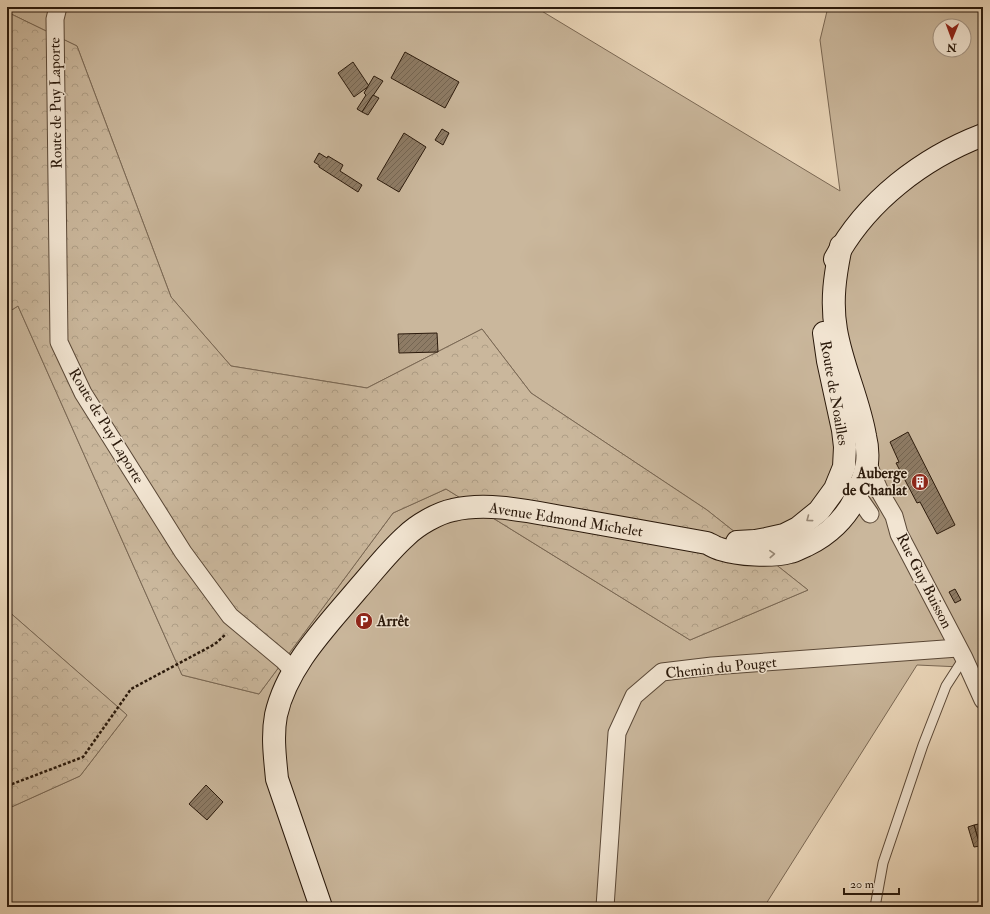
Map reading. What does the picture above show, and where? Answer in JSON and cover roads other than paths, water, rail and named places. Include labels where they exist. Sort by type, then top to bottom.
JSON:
[{"type":"main road","name":"Route de Noailles","points":[[707,543],[721,541],[755,541],[784,535],[798,528],[820,512],[835,489],[844,467],[845,447],[824,333],[823,295],[828,271],[841,246],[870,211],[900,182],[918,168],[952,148],[983,135]]},
{"type":"main road","name":"Route de Noailles","points":[[841,246],[833,296],[834,313],[836,332],[842,355],[863,423],[867,462],[863,490]]},
{"type":"main road","name":"Avenue Edmond Michelet","points":[[321,907],[277,779],[274,733],[276,715],[284,692],[294,672],[314,640],[406,535],[428,520],[453,510],[481,507],[515,509],[707,543],[721,550],[771,555],[791,552],[814,542],[835,526],[850,510],[863,490]]},
{"type":"street","name":"Route de Puy Laporte","points":[[58,7],[55,19],[59,342],[83,393],[183,552],[230,616],[284,661],[294,672]]},
{"type":"street","points":[[828,356],[854,430],[855,445],[853,478],[863,490],[861,502],[870,514],[886,522],[899,534]]},
{"type":"street","points":[[831,495],[848,486],[863,490]]},
{"type":"street","name":"Rue Guy Buisson","points":[[863,490],[894,516],[899,534],[961,653],[983,700]]},
{"type":"street","points":[[835,526],[853,516],[870,514]]},
{"type":"street","name":"Chemin du Pouget","points":[[605,907],[618,733],[634,696],[662,672],[712,666],[961,653]]},
{"type":"lane","points":[[875,907],[883,864],[923,745],[946,686],[961,653]]},
{"type":"place","name":"Auberge de Chanlat","points":[[920,482]]},
{"type":"place","name":"Arrêt","points":[[364,621]]}]
